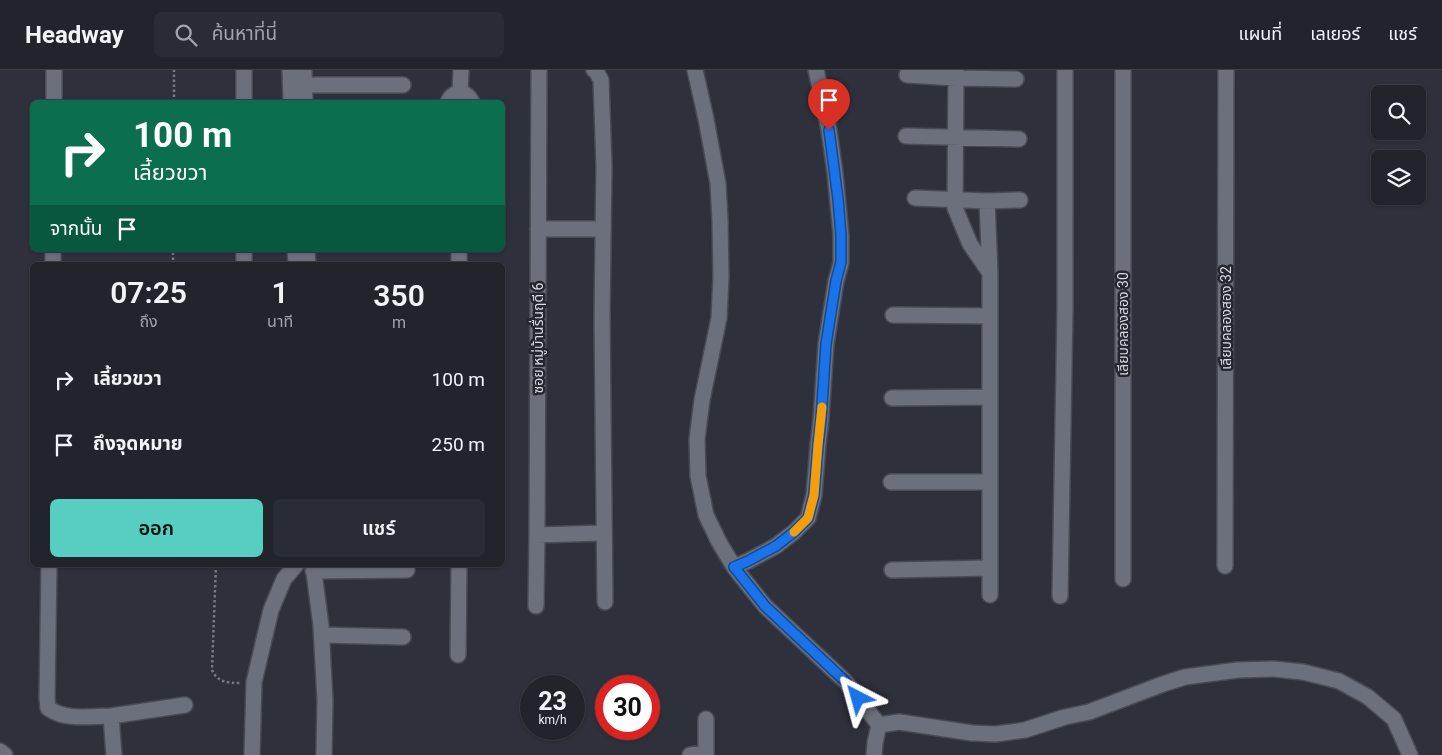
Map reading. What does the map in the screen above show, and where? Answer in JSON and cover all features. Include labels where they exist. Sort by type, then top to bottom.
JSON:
[{"type":"street","points":[[54,70],[54,100]]},
{"type":"street","points":[[244,70],[244,100]]},
{"type":"street","points":[[290,70],[291,100]]},
{"type":"street","points":[[304,70],[304,100]]},
{"type":"street","points":[[460,93],[461,70]]},
{"type":"street","name":"ซอย หมู่บ้านรื่นฤดี 6","points":[[536,606],[539,70]]},
{"type":"street","points":[[594,70],[600,75],[601,80],[604,166],[602,317],[605,602]]},
{"type":"street","points":[[695,70],[718,184],[721,248],[719,318],[702,400],[697,439],[698,476],[706,515],[734,567],[765,606],[846,682],[879,725]]},
{"type":"street","points":[[734,567],[776,546],[794,532],[808,518],[814,495],[826,344],[841,262],[841,235],[834,165],[829,130],[816,70]]},
{"type":"street","points":[[1060,596],[1065,309],[1064,70]]},
{"type":"street","name":"เลียบคลองสอง 30","points":[[1123,70],[1123,579]]},
{"type":"street","name":"เลียบคลองสอง 32","points":[[1225,566],[1226,70]]},
{"type":"street","points":[[907,75],[956,74],[1016,79]]},
{"type":"street","points":[[956,74],[955,208],[970,244],[990,273]]},
{"type":"street","points":[[304,85],[403,85]]},
{"type":"street","points":[[449,100],[455,94],[460,93],[468,96],[471,100]]},
{"type":"street","points":[[906,136],[1019,139]]},
{"type":"street","points":[[915,198],[1020,200]]},
{"type":"street","points":[[987,200],[990,273],[990,595]]},
{"type":"street","points":[[538,229],[603,229]]},
{"type":"street","points":[[893,316],[990,316]]},
{"type":"street","points":[[892,398],[990,397]]},
{"type":"street","points":[[891,482],[990,482]]},
{"type":"street","points":[[537,535],[604,533]]},
{"type":"street","points":[[49,567],[48,708],[55,713],[65,716],[112,716],[185,704]]},
{"type":"street","points":[[252,755],[254,682],[271,610],[284,579],[294,567]]},
{"type":"street","points":[[324,755],[325,700],[322,635],[312,567],[407,570]]},
{"type":"street","points":[[458,654],[459,567]]},
{"type":"street","points":[[892,570],[990,568]]},
{"type":"street","points":[[322,635],[403,638]]},
{"type":"street","points":[[879,725],[899,722],[972,733],[1006,733],[1025,730],[1065,717],[1089,712],[1185,677],[1238,670],[1274,669],[1303,672],[1339,681],[1368,697],[1394,719],[1410,755]]},
{"type":"street","points":[[112,716],[114,755]]},
{"type":"street","points":[[690,755],[706,754],[706,719]]},
{"type":"street","points":[[874,755],[879,725]]},
{"type":"street","points":[[0,752],[5,755]]},
{"type":"path","points":[[174,70],[174,100]]},
{"type":"path","points":[[216,567],[212,670],[218,679],[230,683],[254,682]]},
{"type":"slow traffic","points":[[794,532],[808,518],[814,495],[822,407]]},
{"type":"route","points":[[829,130],[838,199],[841,262],[826,344],[814,495],[808,518],[794,532],[776,546],[734,567],[765,606],[846,682],[858,698]]}]
